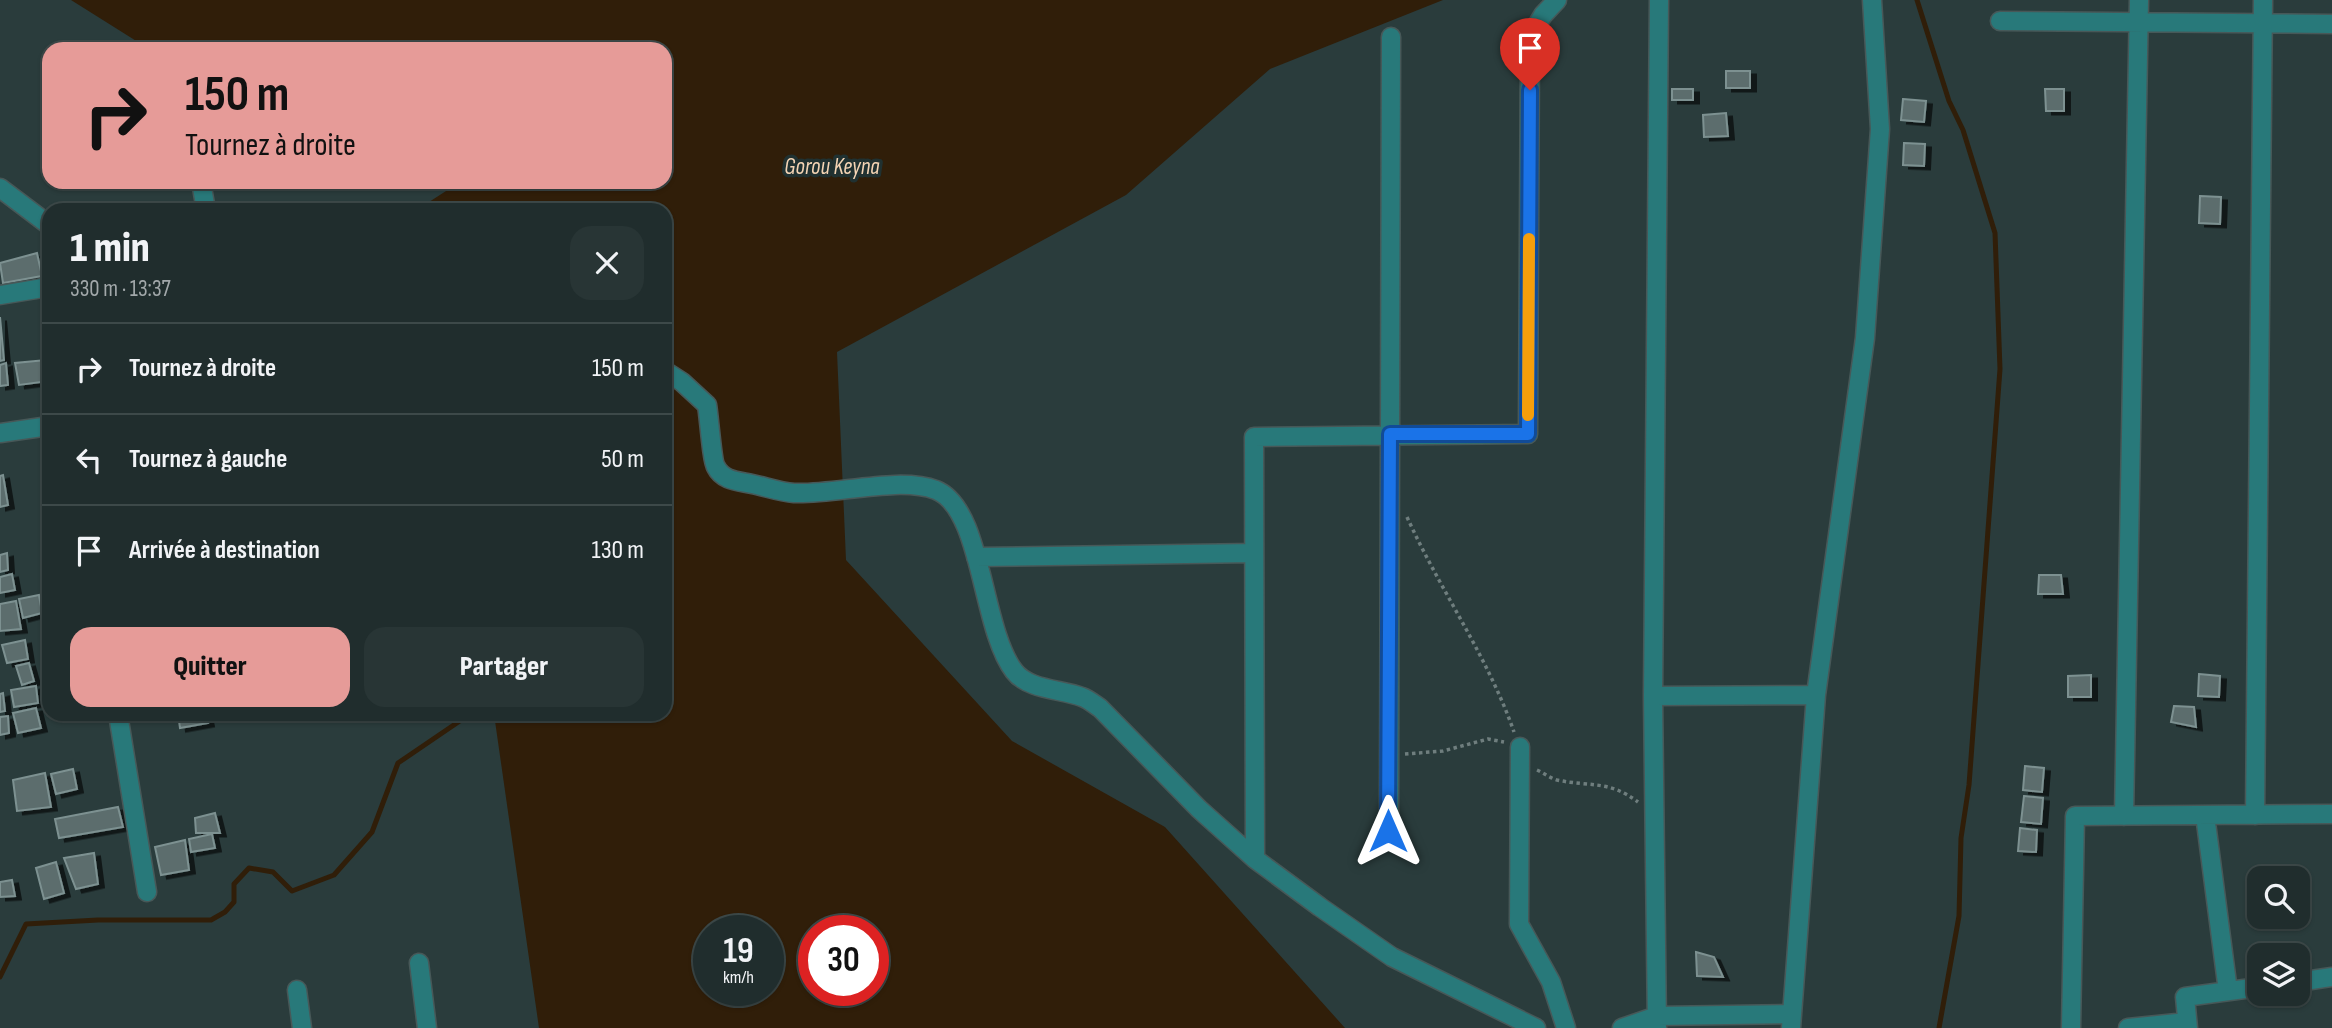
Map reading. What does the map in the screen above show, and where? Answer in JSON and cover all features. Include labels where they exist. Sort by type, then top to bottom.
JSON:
[{"type":"street","points":[[1255,859],[1254,437],[1528,434],[1530,37],[1557,0]]},
{"type":"street","points":[[1657,1022],[1653,696],[1659,0]]},
{"type":"street","points":[[1622,1028],[1657,1022],[1792,1021],[1816,695],[1865,338],[1881,129],[1872,0]]},
{"type":"street","points":[[2124,816],[2139,0]]},
{"type":"street","points":[[2255,815],[2263,0]]},
{"type":"street","points":[[2000,21],[2332,24]]},
{"type":"street","points":[[1388,831],[1391,37]]},
{"type":"street","points":[[0,188],[42,220]]},
{"type":"street","points":[[0,295],[42,288]]},
{"type":"street","points":[[672,376],[707,405],[715,466],[725,479],[793,493],[858,490],[902,484],[939,491],[949,499],[971,537],[993,629],[1014,671],[1021,678],[1049,689],[1083,697],[1100,708],[1199,809],[1255,859],[1392,957],[1536,1028]]},
{"type":"street","points":[[0,433],[42,427]]},
{"type":"street","points":[[976,557],[1254,553]]},
{"type":"street","points":[[1653,696],[1816,695]]},
{"type":"street","points":[[118,721],[147,892]]},
{"type":"street","points":[[1520,747],[1519,924],[1551,982],[1566,1028]]},
{"type":"street","points":[[2071,1028],[2075,816],[2332,814]]},
{"type":"street","points":[[2205,815],[2228,991]]},
{"type":"street","points":[[419,963],[427,1028]]},
{"type":"street","points":[[2310,980],[2332,977]]},
{"type":"street","points":[[2128,1028],[2188,1025],[2185,997],[2247,989]]},
{"type":"street","points":[[297,990],[302,1028]]},
{"type":"path","points":[[1406,514],[1427,562],[1503,700],[1520,747]]},
{"type":"water","name":"Gorou Keyna","points":[[71,0],[1443,0],[1270,69],[1126,195],[837,352],[846,560],[1012,741],[1165,827],[1345,1028],[539,1028],[495,721],[672,721],[672,203],[429,203],[449,189],[672,189],[672,42],[138,42]]},
{"type":"building","points":[[1726,71],[1750,71],[1750,88],[1726,88]]},
{"type":"building","points":[[1672,89],[1693,89],[1693,100],[1672,100]]},
{"type":"building","points":[[2045,89],[2064,89],[2064,111],[2046,111]]},
{"type":"building","points":[[1903,99],[1926,101],[1924,122],[1901,120]]},
{"type":"building","points":[[1726,113],[1728,136],[1704,137],[1703,115]]},
{"type":"building","points":[[1904,143],[1925,144],[1924,166],[1903,165]]},
{"type":"building","points":[[2200,196],[2221,197],[2220,224],[2199,223]]},
{"type":"building","points":[[37,253],[42,276],[3,283],[0,263]]},
{"type":"building","points":[[0,317],[4,360],[0,361]]},
{"type":"building","points":[[42,360],[42,382],[19,385],[15,363]]},
{"type":"building","points":[[6,363],[8,385],[0,386],[0,365]]},
{"type":"building","points":[[3,475],[8,505],[0,507],[0,476]]},
{"type":"building","points":[[7,553],[8,570],[0,572],[0,555]]},
{"type":"building","points":[[12,574],[15,590],[0,593],[0,577]]},
{"type":"building","points":[[2039,575],[2061,575],[2063,594],[2038,594]]},
{"type":"building","points":[[39,595],[42,613],[23,618],[19,599]]},
{"type":"building","points":[[16,601],[21,629],[0,631],[0,604]]},
{"type":"building","points":[[25,640],[28,659],[7,663],[2,645]]},
{"type":"building","points":[[29,663],[34,681],[22,685],[16,666]]},
{"type":"building","points":[[2199,674],[2220,676],[2219,697],[2198,696]]},
{"type":"building","points":[[2091,675],[2091,697],[2068,697],[2068,676]]},
{"type":"building","points":[[36,686],[38,703],[14,707],[11,690]]},
{"type":"building","points":[[3,693],[5,711],[0,712],[0,694]]},
{"type":"building","points":[[2174,706],[2194,707],[2196,727],[2171,722]]},
{"type":"building","points":[[36,708],[41,728],[18,733],[13,713]]},
{"type":"building","points":[[8,716],[9,733],[0,735],[0,717]]},
{"type":"building","points":[[179,721],[208,723],[180,728]]},
{"type":"building","points":[[2025,766],[2044,768],[2042,792],[2023,790]]},
{"type":"building","points":[[73,769],[77,789],[56,794],[51,774]]},
{"type":"building","points":[[45,773],[51,807],[17,811],[13,780]]},
{"type":"building","points":[[2024,796],[2043,798],[2041,824],[2021,822]]},
{"type":"building","points":[[118,807],[123,827],[59,838],[55,819]]},
{"type":"building","points":[[215,813],[220,833],[196,833],[195,818]]},
{"type":"building","points":[[2020,828],[2037,830],[2036,852],[2018,851]]},
{"type":"building","points":[[212,834],[215,848],[191,852],[189,839]]},
{"type":"building","points":[[185,840],[189,870],[161,875],[155,847]]},
{"type":"building","points":[[94,853],[98,884],[76,889],[64,858]]},
{"type":"building","points":[[56,862],[64,893],[44,899],[36,868]]},
{"type":"building","points":[[12,880],[15,896],[0,897],[0,882]]},
{"type":"building","points":[[1696,952],[1714,957],[1723,977],[1697,976]]},
{"type":"waterway","points":[[1917,0],[1949,101],[1963,130],[1995,233],[2000,369],[1969,785],[1961,838],[1959,916],[1939,1028]]},
{"type":"waterway","points":[[0,977],[26,924],[98,920],[211,920],[225,912],[234,902],[234,884],[249,868],[273,872],[292,891],[334,875],[372,832],[398,763],[460,721]]},
{"type":"slow traffic","points":[[1528,415],[1529,239]]},
{"type":"route","points":[[1388,831],[1390,434],[1528,434],[1530,90]]}]
